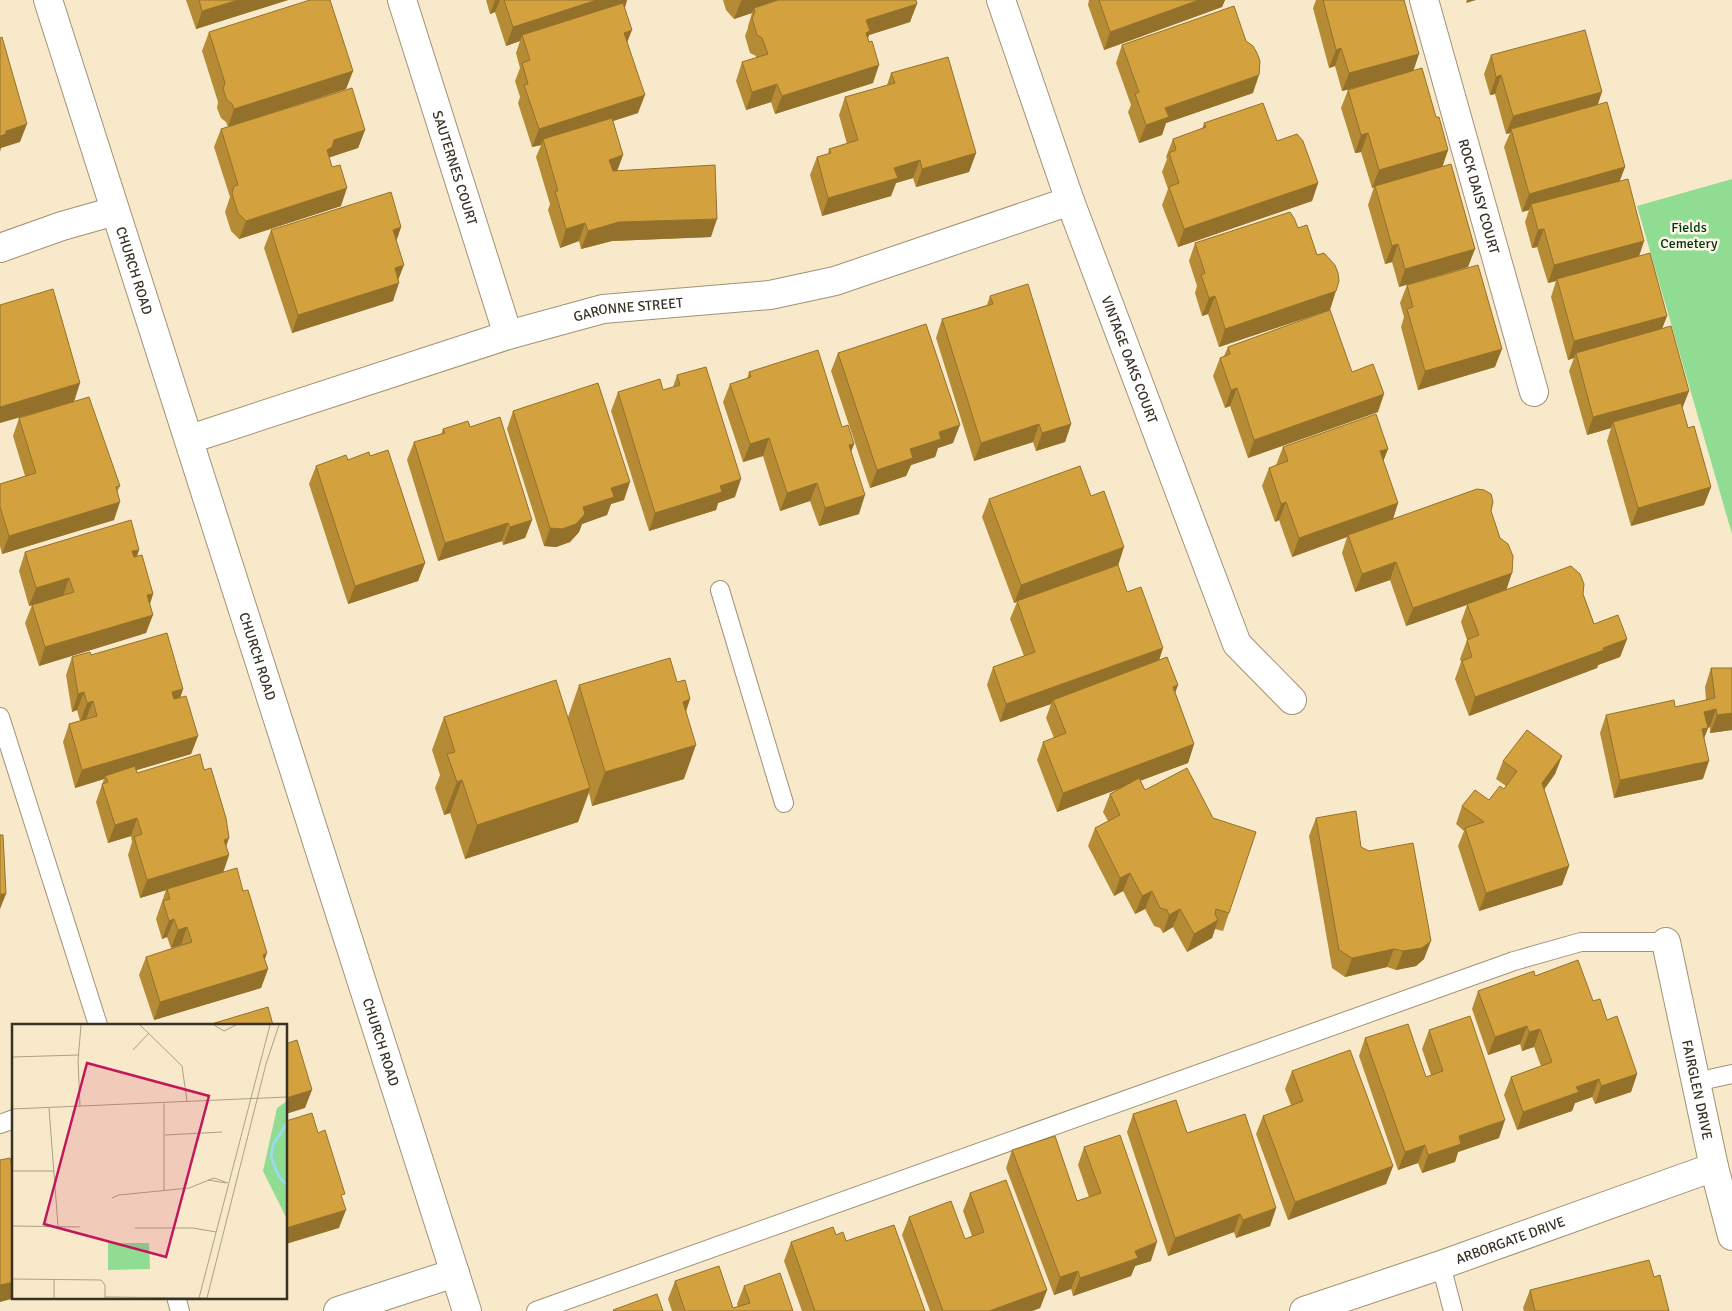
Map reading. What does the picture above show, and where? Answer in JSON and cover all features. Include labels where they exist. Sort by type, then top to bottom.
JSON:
[{"type":"street","name":"CHURCH ROAD","points":[[48,0],[190,439],[467,1311]]},
{"type":"street","name":"SAUTERNES COURT","points":[[402,0],[508,335]]},
{"type":"street","name":"VINTAGE OAKS COURT","points":[[1001,0],[1070,200],[1237,644],[1292,700]]},
{"type":"street","name":"ROCK DAISY COURT","points":[[1424,0],[1534,392]]},
{"type":"street","name":"GARONNE STREET","points":[[190,439],[508,335],[603,309],[770,295],[835,281],[1070,200]]},
{"type":"street","points":[[0,248],[62,226],[115,211]]},
{"type":"street","name":"FAIRGLEN DRIVE","points":[[1666,942],[1714,1167],[1732,1236]]},
{"type":"street","name":"ARBORGATE DRIVE","points":[[1304,1311],[1441,1266],[1714,1167]]},
{"type":"street","points":[[338,1311],[455,1273]]},
{"type":"lane","points":[[720,590],[784,803]]},
{"type":"lane","points":[[0,717],[98,1024]]},
{"type":"lane","points":[[536,1311],[1514,961],[1581,942],[1666,942]]},
{"type":"lane","points":[[1696,1082],[1732,1074]]},
{"type":"lane","points":[[0,1124],[12,1120]]},
{"type":"lane","points":[[1441,1266],[1453,1311]]},
{"type":"lane","points":[[176,1298],[180,1311]]},
{"type":"green space","name":"Fields Cemetery","points":[[1732,179],[1732,534],[1637,206]]},
{"type":"building","points":[[199,0],[238,0],[202,11]]},
{"type":"building","points":[[310,0],[330,0],[353,71],[234,109],[227,100],[223,89],[225,83],[209,32]]},
{"type":"building","points":[[504,0],[597,0],[513,27]]},
{"type":"building","points":[[778,0],[916,0],[917,4],[866,20],[870,31],[866,33],[869,42],[872,41],[879,65],[782,96],[777,84],[752,92],[742,62],[768,54],[762,38],[757,35],[752,18],[755,12],[754,8]]},
{"type":"building","points":[[1099,0],[1199,0],[1110,32]]},
{"type":"building","points":[[1323,0],[1404,0],[1419,54],[1349,73],[1341,48],[1336,50]]},
{"type":"building","points":[[623,3],[632,30],[624,33],[645,95],[539,129],[524,85],[528,84],[522,63],[530,60],[522,35]]},
{"type":"building","points":[[1234,6],[1246,41],[1253,46],[1260,61],[1259,75],[1165,108],[1169,117],[1146,125],[1135,94],[1139,92],[1122,45]]},
{"type":"building","points":[[1585,30],[1602,92],[1513,116],[1501,75],[1496,77],[1491,55]]},
{"type":"building","points":[[2,37],[27,124],[6,131],[6,134],[0,136],[0,38]]},
{"type":"building","points":[[948,57],[976,153],[922,169],[920,160],[894,168],[898,178],[828,198],[817,157],[831,153],[829,149],[858,140],[845,97],[895,83],[891,73]]},
{"type":"building","points":[[1422,68],[1448,150],[1379,170],[1368,133],[1361,135],[1348,90]]},
{"type":"building","points":[[352,88],[365,130],[334,140],[332,147],[327,150],[332,167],[340,165],[347,188],[246,221],[238,213],[232,194],[234,186],[238,185],[221,129]]},
{"type":"building","points":[[1607,102],[1625,167],[1529,194],[1511,129]]},
{"type":"building","points":[[1263,103],[1277,141],[1297,134],[1303,141],[1318,183],[1184,229],[1169,187],[1179,183],[1169,153],[1176,150],[1173,139],[1206,127],[1204,123]]},
{"type":"building","points":[[612,118],[623,155],[609,160],[613,171],[715,165],[717,219],[619,222],[588,231],[585,223],[566,229],[555,191],[558,191],[543,139]]},
{"type":"building","points":[[1451,164],[1475,249],[1405,269],[1398,244],[1392,246],[1375,186]]},
{"type":"building","points":[[1628,179],[1644,241],[1554,265],[1544,229],[1538,230],[1531,204]]},
{"type":"building","points":[[391,192],[401,227],[393,230],[404,265],[395,268],[399,283],[298,315],[271,230]]},
{"type":"building","points":[[1290,212],[1298,228],[1307,225],[1317,255],[1324,253],[1335,265],[1339,281],[1336,291],[1225,329],[1215,296],[1209,298],[1201,275],[1205,273],[1195,243]]},
{"type":"building","points":[[1650,253],[1667,316],[1574,341],[1557,279]]},
{"type":"building","points":[[1478,265],[1502,349],[1425,371],[1407,309],[1413,307],[1407,285]]},
{"type":"building","points":[[1028,284],[1071,424],[1042,433],[1039,424],[981,443],[942,319],[993,304],[990,296]]},
{"type":"building","points":[[53,289],[80,383],[0,407],[0,305]]},
{"type":"building","points":[[1330,310],[1352,372],[1373,364],[1384,394],[1254,440],[1237,388],[1231,390],[1220,358],[1230,354],[1228,347]]},
{"type":"building","points":[[926,324],[960,425],[939,432],[941,439],[910,449],[913,458],[877,470],[838,353]]},
{"type":"building","points":[[1671,326],[1689,391],[1593,417],[1576,353]]},
{"type":"building","points":[[818,350],[842,427],[848,425],[854,444],[849,445],[865,495],[825,508],[817,483],[787,493],[769,438],[750,444],[730,384],[751,377],[749,372]]},
{"type":"building","points":[[706,367],[741,479],[720,486],[722,492],[655,513],[618,392],[660,379],[663,390],[680,385],[677,375]]},
{"type":"building","points":[[598,383],[630,482],[611,488],[614,497],[583,507],[585,514],[576,524],[562,529],[550,528],[513,411]]},
{"type":"building","points":[[89,397],[120,486],[116,487],[120,502],[9,536],[0,507],[0,484],[36,473],[19,418]]},
{"type":"building","points":[[1681,403],[1688,428],[1694,426],[1711,487],[1638,508],[1613,422]]},
{"type":"building","points":[[1376,414],[1388,449],[1380,451],[1398,503],[1299,538],[1286,502],[1281,504],[1269,468],[1288,461],[1283,447]]},
{"type":"building","points":[[500,417],[532,520],[510,527],[508,523],[445,543],[414,442],[445,433],[443,429],[468,421],[470,427]]},
{"type":"building","points":[[388,450],[425,563],[355,586],[316,466],[346,455],[348,460],[369,452],[370,456]]},
{"type":"building","points":[[1080,466],[1091,496],[1104,491],[1124,547],[1021,585],[989,499]]},
{"type":"building","points":[[1477,489],[1491,494],[1493,502],[1491,511],[1500,538],[1508,544],[1513,556],[1512,573],[1413,608],[1396,562],[1362,574],[1348,535]]},
{"type":"building","points":[[131,520],[139,550],[132,551],[134,557],[142,555],[153,594],[147,595],[153,615],[45,647],[32,605],[74,592],[69,578],[36,588],[25,552]]},
{"type":"building","points":[[1118,565],[1127,592],[1141,587],[1163,648],[1006,704],[993,667],[1035,652],[1017,601]]},
{"type":"building","points":[[1571,566],[1580,574],[1584,584],[1583,594],[1594,624],[1618,615],[1627,639],[1603,648],[1604,650],[1475,697],[1462,661],[1472,657],[1467,640],[1479,635],[1467,604]]},
{"type":"building","points":[[167,633],[183,689],[172,692],[174,699],[186,696],[198,736],[82,770],[69,724],[97,716],[93,701],[87,703],[84,692],[78,694],[72,657],[90,652],[91,655]]},
{"type":"building","points":[[1167,657],[1178,685],[1173,687],[1194,744],[1063,793],[1043,742],[1066,733],[1053,700]]},
{"type":"building","points":[[670,658],[677,682],[685,680],[690,699],[683,702],[696,745],[605,772],[579,685]]},
{"type":"building","points":[[1711,668],[1732,668],[1732,713],[1717,715],[1716,709],[1704,712],[1708,728],[1702,729],[1709,761],[1620,780],[1606,715],[1674,700],[1675,707],[1715,698]]},
{"type":"building","points":[[556,680],[590,788],[477,825],[462,780],[457,782],[447,754],[455,752],[444,717]]},
{"type":"building","points":[[1527,730],[1562,756],[1542,783],[1569,866],[1486,893],[1465,828],[1484,822],[1462,806],[1475,790],[1489,800],[1500,786],[1504,789],[1517,771],[1503,761]]},
{"type":"building","points":[[200,754],[204,770],[211,768],[226,818],[229,838],[224,840],[229,855],[147,880],[134,837],[142,834],[137,818],[115,825],[102,784],[108,782],[105,776],[135,766],[137,773]]},
{"type":"building","points":[[1187,768],[1213,818],[1256,832],[1229,913],[1216,909],[1215,914],[1218,920],[1194,934],[1180,909],[1169,915],[1167,910],[1160,908],[1152,891],[1142,896],[1130,873],[1120,878],[1095,828],[1120,815],[1110,794],[1139,778],[1145,790]]},
{"type":"building","points":[[1356,811],[1361,847],[1369,851],[1413,843],[1431,941],[1422,948],[1403,951],[1394,949],[1352,958],[1339,950],[1316,818]]},
{"type":"building","points":[[0,835],[3,835],[6,894],[0,894]]},
{"type":"building","points":[[237,868],[243,891],[248,890],[267,953],[263,955],[268,969],[160,1002],[146,957],[192,942],[187,927],[178,930],[174,919],[169,921],[163,901],[170,899],[167,889]]},
{"type":"building","points":[[1578,960],[1593,1001],[1600,999],[1607,1020],[1617,1016],[1637,1074],[1601,1086],[1599,1079],[1576,1087],[1579,1092],[1523,1112],[1511,1077],[1552,1062],[1540,1029],[1529,1032],[1527,1026],[1495,1037],[1478,991],[1534,971],[1535,976]]},
{"type":"building","points":[[268,1007],[273,1024],[211,1024]]},
{"type":"building","points":[[1470,1016],[1505,1120],[1459,1136],[1461,1144],[1428,1155],[1425,1145],[1405,1152],[1365,1038],[1408,1024],[1426,1077],[1443,1071],[1429,1030]]},
{"type":"building","points":[[297,1040],[312,1090],[288,1097],[288,1043]]},
{"type":"building","points":[[1350,1050],[1393,1166],[1295,1202],[1263,1116],[1303,1101],[1292,1071]]},
{"type":"building","points":[[1176,1100],[1187,1133],[1245,1114],[1276,1208],[1243,1220],[1240,1214],[1175,1238],[1133,1114]]},
{"type":"building","points":[[312,1113],[318,1133],[325,1130],[345,1194],[341,1195],[346,1210],[288,1227],[288,1120]]},
{"type":"building","points":[[1120,1135],[1157,1242],[1135,1251],[1138,1258],[1080,1278],[1078,1271],[1060,1277],[1012,1150],[1055,1136],[1077,1201],[1101,1193],[1084,1147]]},
{"type":"building","points":[[10,1158],[12,1166],[12,1282],[0,1285],[0,1160]]},
{"type":"building","points":[[1006,1180],[1047,1290],[989,1311],[943,1311],[909,1217],[951,1201],[965,1239],[984,1232],[970,1193]]},
{"type":"building","points":[[894,1225],[925,1311],[815,1311],[791,1242],[833,1227],[836,1235],[843,1232],[846,1241]]},
{"type":"building","points":[[1649,1260],[1654,1277],[1660,1275],[1669,1311],[1535,1311],[1530,1290]]},
{"type":"building","points":[[719,1266],[733,1308],[750,1303],[744,1286],[780,1273],[793,1311],[685,1311],[675,1281]]},
{"type":"building","points":[[657,1294],[663,1311],[613,1310]]}]
